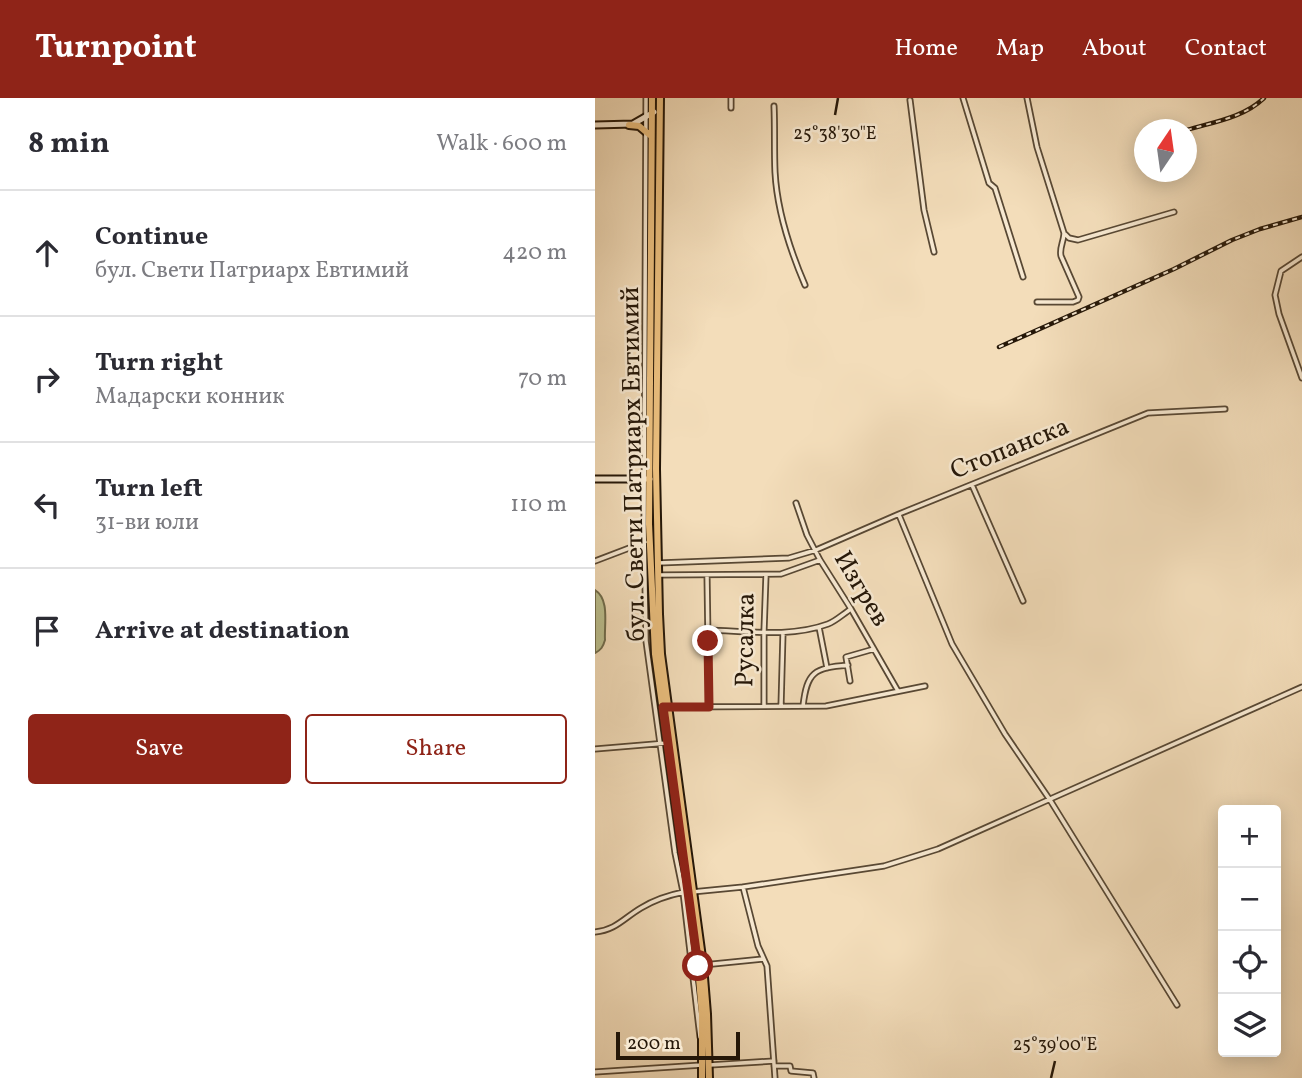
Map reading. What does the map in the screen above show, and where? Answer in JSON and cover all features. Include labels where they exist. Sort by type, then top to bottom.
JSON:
[{"type":"main road","name":"бул. Свети Патриарх Евтимий","points":[[652,98],[656,492],[661,654],[698,966],[702,1047],[709,1078]]},
{"type":"main road","name":"бул. Свети Патриарх Евтимий","points":[[660,98],[653,113],[652,137],[647,540],[655,654],[666,707],[664,744],[703,965],[705,1065],[702,1078]]},
{"type":"main road","points":[[629,125],[639,126],[652,137]]},
{"type":"main road","points":[[656,469],[647,479],[656,492]]},
{"type":"street","points":[[595,479],[647,479],[646,130],[653,113],[646,98]]},
{"type":"street","points":[[731,98],[731,108]]},
{"type":"street","points":[[963,98],[989,183],[995,188],[1023,276]]},
{"type":"street","points":[[1027,98],[1037,147],[1064,233],[1061,256],[1079,297],[1073,302],[1037,302]]},
{"type":"street","points":[[910,100],[924,210],[934,252]]},
{"type":"street","points":[[775,106],[775,172],[778,196],[797,266],[805,285]]},
{"type":"street","points":[[595,125],[629,125],[653,113]]},
{"type":"street","points":[[1064,233],[1077,240],[1174,212]]},
{"type":"street","points":[[1302,257],[1281,271],[1275,295],[1302,378]]},
{"type":"street","name":"Стопанска","points":[[658,563],[789,558],[815,550],[1148,414],[1225,409]]},
{"type":"street","points":[[972,485],[1023,601]]},
{"type":"street","name":"Изгрев","points":[[796,503],[807,535],[820,560],[898,691]]},
{"type":"street","points":[[899,514],[952,644],[1177,1004]]},
{"type":"street","points":[[595,561],[647,540],[646,641],[664,744],[595,749]]},
{"type":"street","points":[[658,575],[781,574],[820,560]]},
{"type":"street","points":[[708,575],[709,707]]},
{"type":"street","name":"Русалка","points":[[764,706],[766,575]]},
{"type":"street","points":[[708,630],[783,633],[806,631],[831,623],[851,609]]},
{"type":"street","points":[[818,627],[827,668]]},
{"type":"street","points":[[781,706],[783,633]]},
{"type":"street","points":[[850,681],[846,657],[874,649]]},
{"type":"street","points":[[803,706],[806,685],[815,673],[848,665]]},
{"type":"street","points":[[666,707],[826,706],[925,686]]},
{"type":"street","points":[[595,932],[619,925],[638,909],[668,896],[884,866],[938,849],[1302,687]]},
{"type":"street","points":[[743,887],[767,966],[775,1078]]},
{"type":"street","points":[[703,965],[763,959]]},
{"type":"street","points":[[595,1072],[774,1063],[790,1066],[791,1071],[813,1073],[814,1078]]},
{"type":"street","points":[[617,1071],[618,1078]]},
{"type":"green space","points":[[595,590],[603,600],[605,640],[595,653]]},
{"type":"railway","points":[[1197,127],[1237,115],[1264,98]]},
{"type":"railway","points":[[999,347],[1174,269],[1232,240],[1302,217]]},
{"type":"route","points":[[698,966],[663,707],[709,707],[708,641]]}]
